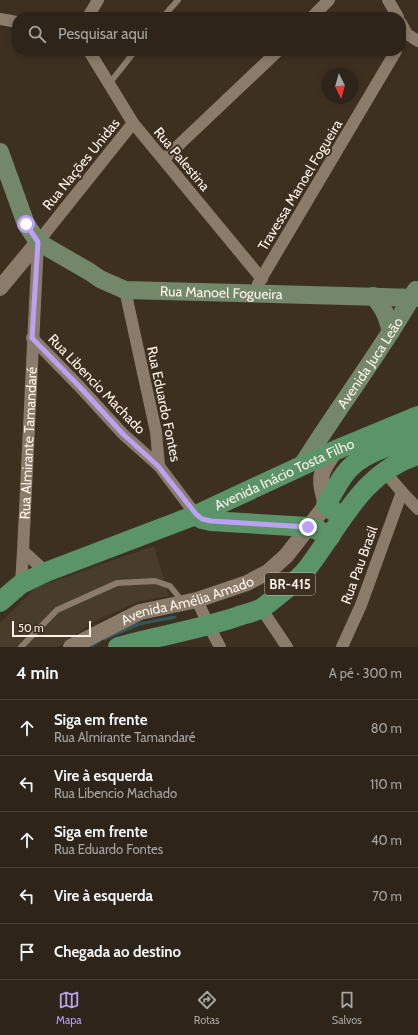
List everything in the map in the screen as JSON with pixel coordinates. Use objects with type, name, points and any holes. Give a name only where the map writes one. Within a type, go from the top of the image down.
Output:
[{"type":"main road","points":[[0,155],[26,224],[38,242]]},
{"type":"main road","name":"Rua Manoel Fogueira","points":[[38,242],[90,272],[100,280],[125,290],[257,286],[373,296],[416,294]]},
{"type":"main road","name":"Avenida Juca Leão","points":[[301,467],[416,294]]},
{"type":"main road","points":[[373,296],[386,314],[391,332]]},
{"type":"main road","name":"Avenida Inácio Tosta Filho","points":[[0,602],[21,584],[46,572],[196,514],[336,450],[418,416]]},
{"type":"main road","points":[[343,515],[336,513],[326,505],[348,470],[359,460],[418,436]]},
{"type":"main road","name":"Avenida Amélia Amado","points":[[118,647],[151,638],[208,626],[261,608],[304,572],[330,537],[343,515],[369,484],[384,471],[418,455]]},
{"type":"main road","points":[[196,514],[202,519],[211,521],[308,527],[318,530],[330,537]]},
{"type":"street","points":[[91,12],[98,0]]},
{"type":"street","points":[[317,12],[329,0]]},
{"type":"street","points":[[388,0],[395,12]]},
{"type":"street","points":[[0,19],[12,21]]},
{"type":"street","points":[[406,35],[418,41]]},
{"type":"street","name":"Rua Palestina","points":[[92,56],[133,124],[164,159],[257,286]]},
{"type":"street","points":[[164,159],[273,56]]},
{"type":"street","name":"Travessa Manoel Fogueira","points":[[257,286],[393,56]]},
{"type":"street","name":"Rua Nações Unidas","points":[[38,242],[133,124]]},
{"type":"street","points":[[0,288],[38,242]]},
{"type":"street","name":"Rua Almirante Tamandaré","points":[[21,584],[32,338],[38,242]]},
{"type":"street","name":"Rua Eduardo Fontes","points":[[125,290],[156,432],[158,466],[196,514]]},
{"type":"street","name":"Rua Libencio Machado","points":[[32,338],[123,434],[158,466]]},
{"type":"street","points":[[319,438],[320,446],[323,450],[336,450]]},
{"type":"street","points":[[326,505],[320,485],[321,475],[336,450]]},
{"type":"street","points":[[384,471],[418,508]]},
{"type":"street","name":"Rua Pau Brasil","points":[[342,647],[361,605],[402,492]]},
{"type":"street","name":"Avenida Amélia Amado","points":[[71,647],[140,612],[190,601],[247,583],[268,572],[286,556],[326,505]]},
{"type":"street","points":[[23,551],[46,572]]},
{"type":"street","points":[[190,601],[208,626],[220,647]]},
{"type":"street","points":[[261,608],[287,647]]},
{"type":"lane","points":[[167,12],[178,0]]},
{"type":"lane","points":[[109,84],[131,56]]},
{"type":"lane","points":[[21,647],[57,610],[118,583],[155,581],[170,586],[190,601]]},
{"type":"shaded area","points":[[154,546],[169,596],[137,602],[95,621],[58,647],[0,647],[0,623],[37,587]]},
{"type":"waterway","points":[[104,639],[139,624],[175,617]]},
{"type":"waterway","points":[[90,647],[99,641]]},
{"type":"route","points":[[26,224],[38,242],[32,338],[123,434],[158,466],[196,514],[202,519],[211,521],[308,527]]}]
